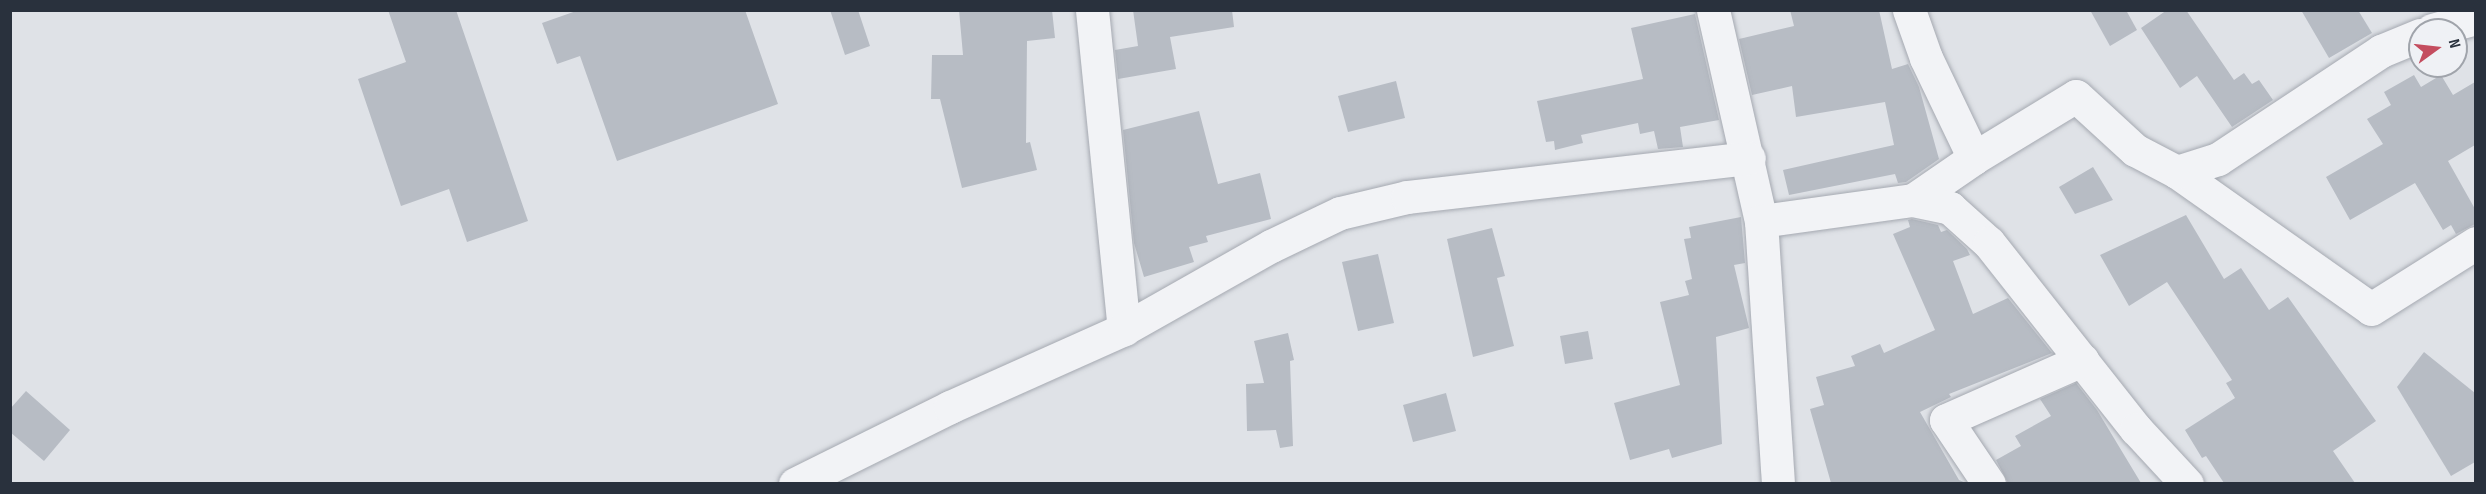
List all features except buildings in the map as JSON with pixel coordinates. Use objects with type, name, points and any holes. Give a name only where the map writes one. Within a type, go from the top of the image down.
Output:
[{"type":"street","points":[[1092,10],[1124,329]]},
{"type":"street","points":[[1713,10],[1749,159],[1761,220],[1778,483]]},
{"type":"street","points":[[1909,10],[1926,58],[1974,158]]},
{"type":"street","points":[[2177,172],[2218,159],[2381,51],[2408,40]]},
{"type":"street","points":[[1912,200],[1974,158],[2076,96],[2135,150],[2177,172],[2371,309],[2475,243]]},
{"type":"street","points":[[795,483],[950,407],[1124,329],[1271,246],[1340,213],[1407,197],[1749,159]]},
{"type":"street","points":[[1761,220],[1912,200],[1950,208],[1989,243],[2136,429],[2187,483]]},
{"type":"street","points":[[1989,483],[1946,420],[2082,360]]}]
